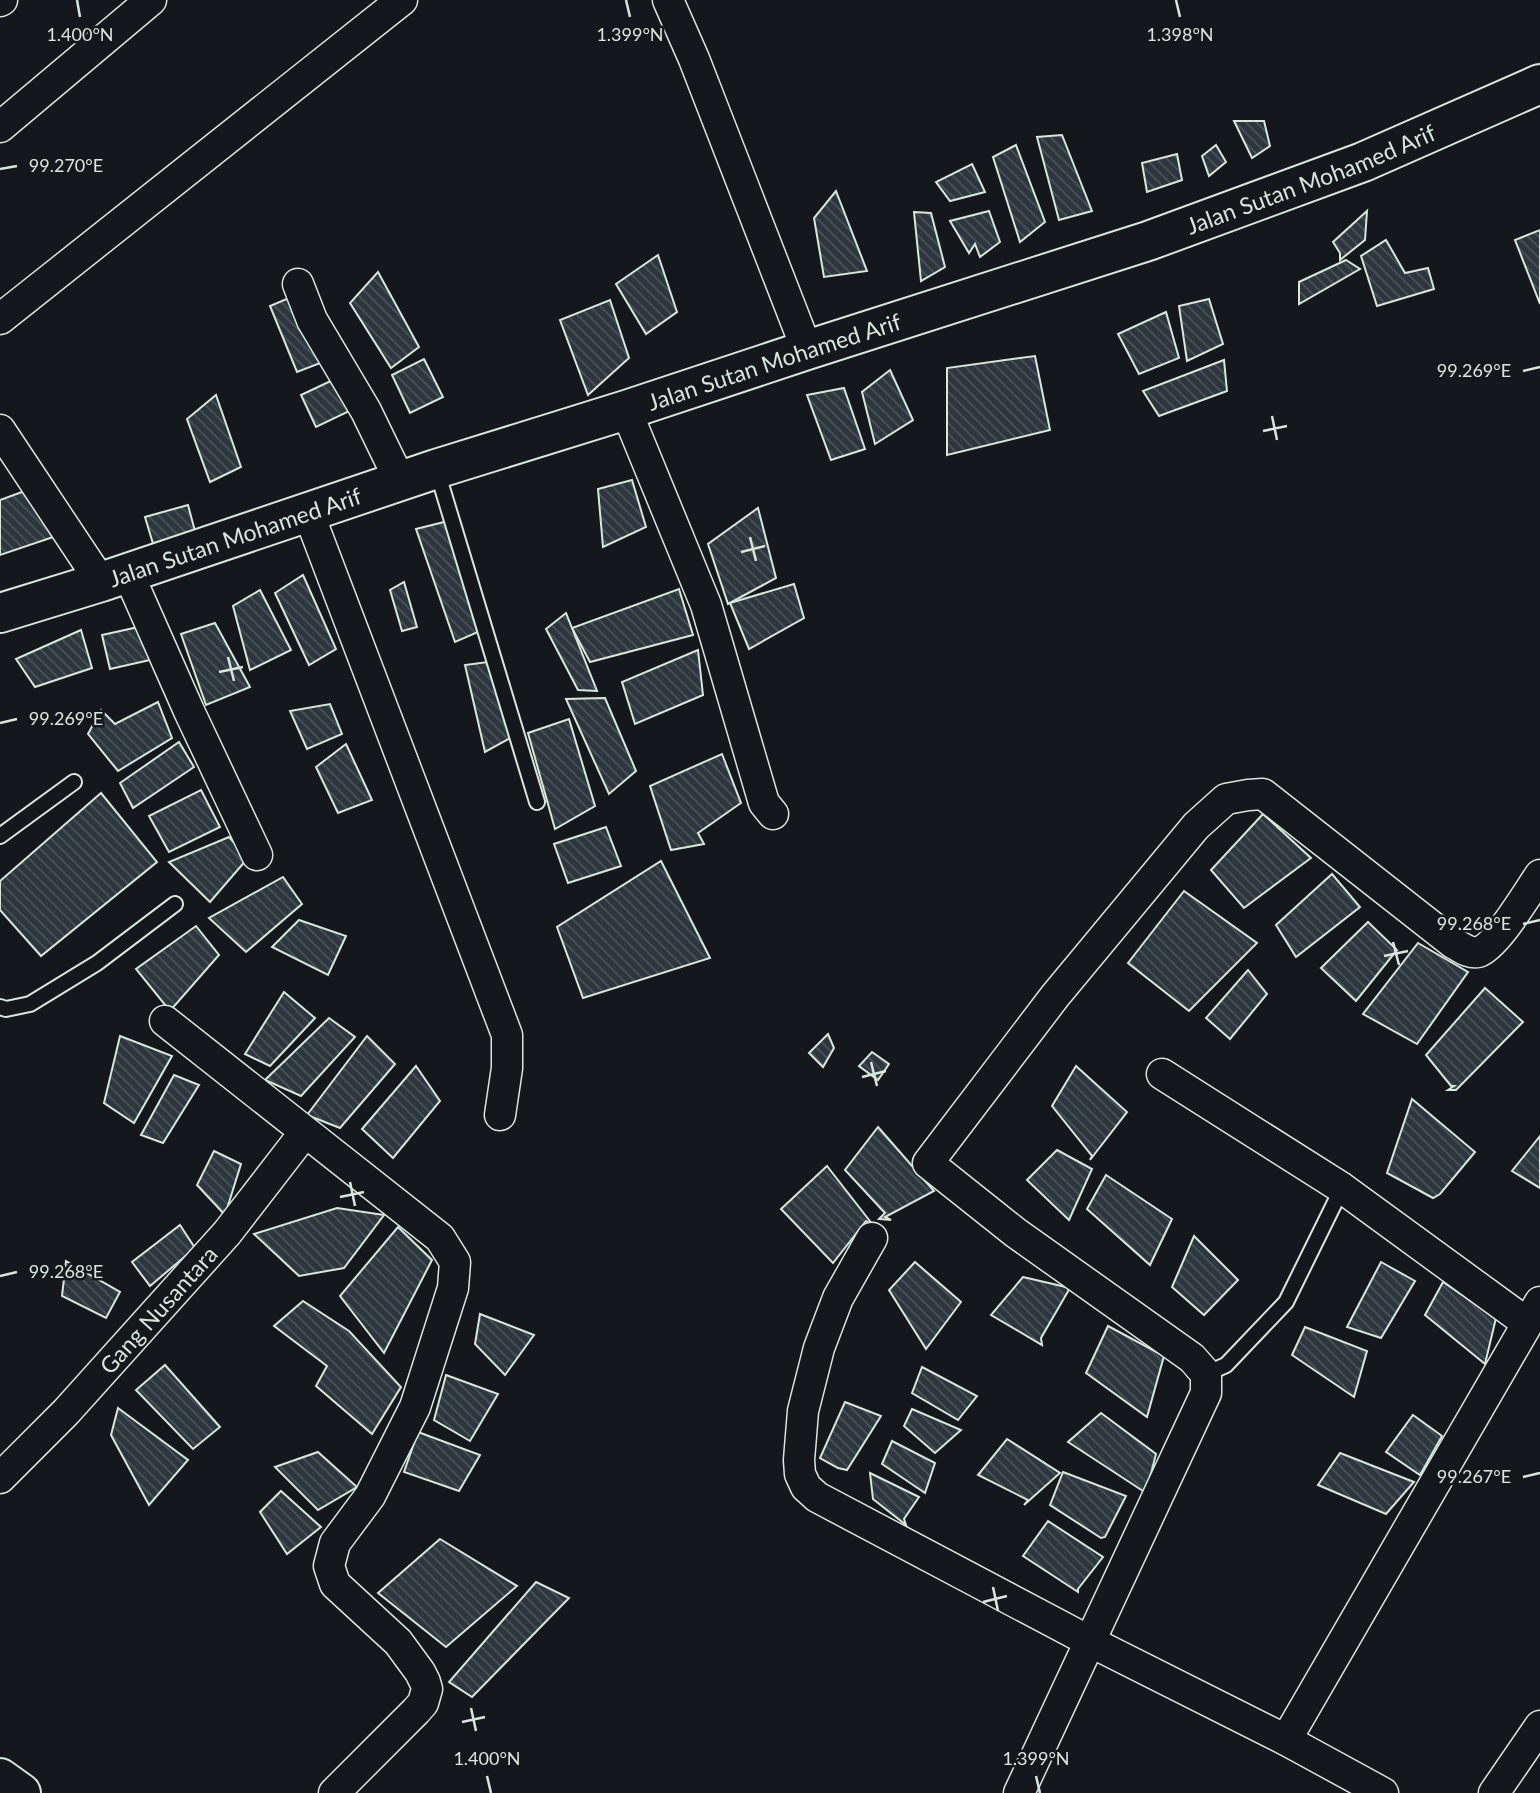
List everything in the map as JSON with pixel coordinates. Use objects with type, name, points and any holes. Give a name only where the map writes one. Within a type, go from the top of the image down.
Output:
[{"type":"street","points":[[0,127],[151,0]]},
{"type":"street","points":[[0,318],[402,0]]},
{"type":"street","points":[[668,0],[694,59],[807,350]]},
{"type":"street","name":"Jalan Sutan Mohamed Arif","points":[[0,613],[114,578],[436,469],[1149,241],[1363,162],[1540,84]]},
{"type":"street","points":[[298,284],[313,320],[366,411],[400,481]]},
{"type":"street","points":[[626,410],[706,605],[764,803],[774,814]]},
{"type":"street","points":[[0,430],[114,578],[189,711],[257,855]]},
{"type":"street","points":[[308,512],[507,1035],[507,1068],[500,1115]]},
{"type":"street","points":[[1019,1793],[1206,1394],[1206,1374],[1192,1358],[1016,1233],[928,1163],[1055,996],[1196,826],[1226,799],[1264,794],[1453,943],[1469,952],[1480,952],[1494,939],[1540,875]]},
{"type":"street","points":[[166,1021],[440,1238],[455,1262],[453,1288],[415,1407],[370,1496],[335,1542],[329,1566],[335,1584],[398,1642],[425,1682],[426,1696],[416,1711],[334,1793]]},
{"type":"street","points":[[1162,1074],[1534,1313],[1286,1741]]},
{"type":"street","name":"Gang Nusantara","points":[[0,1478],[66,1412],[227,1233],[305,1132]]},
{"type":"street","points":[[872,1238],[838,1298],[819,1348],[803,1410],[799,1460],[800,1474],[806,1487],[817,1497],[1382,1793]]},
{"type":"street","points":[[1494,1793],[1540,1727]]},
{"type":"street","points":[[0,1778],[21,1793]]},
{"type":"lane","points":[[436,469],[537,802]]},
{"type":"lane","points":[[0,836],[74,782]]},
{"type":"lane","points":[[0,1007],[6,1009],[30,1004],[97,963],[175,904]]},
{"type":"lane","points":[[1206,1374],[1226,1365],[1286,1302],[1342,1188]]},
{"type":"building","points":[[1234,121],[1264,121],[1270,146],[1252,158]]},
{"type":"building","points":[[1062,135],[1092,211],[1059,220],[1037,137]]},
{"type":"building","points":[[1016,145],[1045,222],[1020,242],[993,157]]},
{"type":"building","points":[[1216,145],[1226,162],[1209,176],[1202,156]]},
{"type":"building","points":[[1177,154],[1182,180],[1147,192],[1142,163]]},
{"type":"building","points":[[972,164],[985,192],[950,201],[936,182]]},
{"type":"building","points":[[836,191],[867,271],[824,277],[814,218]]},
{"type":"building","points":[[989,211],[1000,242],[980,257],[975,244],[969,253],[950,221]]},
{"type":"building","points":[[1367,211],[1365,240],[1340,260],[1340,253],[1333,242]]},
{"type":"building","points":[[914,212],[931,213],[945,267],[921,281]]},
{"type":"building","points":[[1540,230],[1540,304],[1515,240]]},
{"type":"building","points":[[1386,240],[1405,273],[1428,268],[1434,289],[1377,306],[1361,256]]},
{"type":"building","points":[[658,255],[677,312],[646,334],[616,284]]},
{"type":"building","points":[[1346,260],[1360,269],[1299,304],[1299,282]]},
{"type":"building","points":[[378,272],[419,347],[391,368],[350,303]]},
{"type":"building","points":[[296,295],[323,362],[297,372],[270,306]]},
{"type":"building","points":[[1209,299],[1223,344],[1187,361],[1179,306]]},
{"type":"building","points":[[610,300],[629,358],[588,395],[560,320]]},
{"type":"building","points":[[1166,312],[1179,358],[1139,374],[1118,334]]},
{"type":"building","points":[[1035,356],[1050,430],[947,455],[947,368]]},
{"type":"building","points":[[424,359],[443,397],[410,413],[392,375]]},
{"type":"building","points":[[1224,360],[1227,391],[1159,416],[1143,391]]},
{"type":"building","points":[[890,370],[913,420],[875,444],[862,392]]},
{"type":"building","points":[[337,378],[362,405],[316,427],[301,395]]},
{"type":"building","points":[[844,388],[865,449],[831,460],[807,395]]},
{"type":"building","points":[[216,395],[241,467],[210,482],[187,419]]},
{"type":"building","points":[[632,480],[646,527],[603,547],[598,489]]},
{"type":"building","points":[[30,489],[68,532],[0,555],[0,500]]},
{"type":"building","points":[[188,505],[196,535],[154,547],[145,517]]},
{"type":"building","points":[[758,508],[776,578],[728,604],[708,544]]},
{"type":"building","points":[[452,520],[485,629],[455,642],[416,529]]},
{"type":"building","points":[[303,575],[336,649],[309,665],[275,593]]},
{"type":"building","points":[[404,582],[417,627],[402,631],[390,590]]},
{"type":"building","points":[[794,584],[804,618],[749,649],[730,603]]},
{"type":"building","points":[[679,589],[693,635],[590,662],[572,628]]},
{"type":"building","points":[[260,590],[291,650],[250,670],[233,606]]},
{"type":"building","points":[[566,613],[597,691],[578,690],[546,629]]},
{"type":"building","points":[[215,623],[250,687],[206,705],[181,634]]},
{"type":"building","points":[[143,626],[150,660],[110,669],[102,635]]},
{"type":"building","points":[[81,630],[92,668],[35,687],[16,659]]},
{"type":"building","points":[[698,650],[703,695],[635,724],[622,682]]},
{"type":"building","points":[[495,661],[514,736],[485,752],[465,665]]},
{"type":"building","points":[[605,698],[636,771],[609,794],[566,699]]},
{"type":"building","points":[[158,702],[172,738],[118,771],[88,734],[101,710],[115,724]]},
{"type":"building","points":[[330,704],[342,734],[307,749],[290,711]]},
{"type":"building","points":[[569,719],[595,806],[555,829],[528,733]]},
{"type":"building","points":[[179,742],[194,767],[133,808],[120,783]]},
{"type":"building","points":[[346,744],[372,800],[338,813],[316,767]]},
{"type":"building","points":[[722,754],[741,803],[698,833],[704,844],[671,850],[650,786]]},
{"type":"building","points":[[201,790],[220,827],[169,852],[149,816]]},
{"type":"building","points":[[101,793],[157,862],[41,956],[0,910],[0,881]]},
{"type":"building","points":[[1263,814],[1311,858],[1244,908],[1211,870]]},
{"type":"building","points":[[606,827],[621,866],[568,883],[554,844]]},
{"type":"building","points":[[229,837],[248,858],[210,902],[169,862]]},
{"type":"building","points":[[661,861],[710,958],[583,998],[557,927]]},
{"type":"building","points":[[1332,874],[1360,907],[1296,957],[1276,925]]},
{"type":"building","points":[[283,877],[302,904],[246,952],[209,918]]},
{"type":"building","points":[[1184,891],[1257,943],[1189,1011],[1128,963]]},
{"type":"building","points":[[299,920],[346,936],[328,975],[272,947]]},
{"type":"building","points":[[1368,922],[1397,950],[1356,1001],[1321,968]]},
{"type":"building","points":[[196,926],[219,955],[170,1011],[136,969]]},
{"type":"building","points":[[1418,943],[1468,972],[1417,1044],[1363,1014]]},
{"type":"building","points":[[1248,970],[1267,994],[1230,1039],[1206,1018]]},
{"type":"building","points":[[1485,988],[1523,1022],[1456,1090],[1448,1090],[1454,1086],[1451,1086],[1426,1055]]},
{"type":"building","points":[[284,992],[315,1018],[270,1066],[245,1054]]},
{"type":"building","points":[[329,1018],[355,1037],[301,1096],[265,1080]]},
{"type":"building","points":[[828,1034],[834,1048],[823,1067],[809,1053]]},
{"type":"building","points":[[120,1036],[172,1056],[134,1123],[104,1103]]},
{"type":"building","points":[[367,1036],[395,1064],[340,1128],[307,1115]]},
{"type":"building","points":[[872,1052],[889,1064],[878,1080],[859,1066]]},
{"type":"building","points":[[416,1066],[440,1101],[393,1158],[362,1129]]},
{"type":"building","points":[[1076,1066],[1127,1112],[1090,1160],[1092,1156],[1052,1106]]},
{"type":"building","points":[[174,1075],[199,1085],[163,1143],[141,1135]]},
{"type":"building","points":[[1412,1099],[1475,1152],[1440,1194],[1433,1198],[1387,1173]]},
{"type":"building","points":[[878,1127],[934,1191],[885,1217],[891,1220],[879,1219],[885,1213],[845,1170]]},
{"type":"building","points":[[1540,1136],[1540,1188],[1512,1171]]},
{"type":"building","points":[[1057,1150],[1092,1169],[1069,1220],[1027,1180]]},
{"type":"building","points":[[214,1151],[241,1164],[225,1215],[197,1185]]},
{"type":"building","points":[[827,1166],[873,1225],[866,1221],[833,1263],[781,1209]]},
{"type":"building","points":[[1106,1175],[1172,1219],[1150,1265],[1087,1209]]},
{"type":"building","points":[[337,1208],[384,1215],[344,1268],[299,1276],[254,1234]]},
{"type":"building","points":[[180,1225],[195,1248],[150,1286],[132,1262]]},
{"type":"building","points":[[398,1227],[432,1260],[384,1353],[340,1296]]},
{"type":"building","points":[[1194,1236],[1238,1280],[1204,1315],[1172,1287]]},
{"type":"building","points":[[66,1261],[120,1292],[106,1318],[62,1296]]},
{"type":"building","points":[[915,1262],[961,1302],[926,1349],[889,1290]]},
{"type":"building","points":[[1381,1262],[1415,1281],[1381,1338],[1347,1327]]},
{"type":"building","points":[[1023,1277],[1070,1288],[1041,1338],[1042,1345],[991,1315]]},
{"type":"building","points":[[1443,1282],[1496,1318],[1485,1364],[1425,1315]]},
{"type":"building","points":[[303,1301],[349,1331],[401,1387],[372,1434],[316,1386],[327,1366],[274,1326]]},
{"type":"building","points":[[480,1314],[534,1335],[505,1375],[475,1344]]},
{"type":"building","points":[[1108,1326],[1164,1356],[1147,1417],[1086,1373]]},
{"type":"building","points":[[1305,1327],[1367,1351],[1354,1397],[1292,1355]]},
{"type":"building","points":[[165,1365],[220,1427],[193,1449],[136,1390]]},
{"type":"building","points":[[922,1367],[977,1396],[958,1420],[912,1393]]},
{"type":"building","points":[[446,1375],[498,1394],[470,1441],[434,1420]]},
{"type":"building","points":[[845,1402],[881,1416],[847,1470],[820,1458]]},
{"type":"building","points":[[118,1408],[188,1460],[149,1505],[111,1435]]},
{"type":"building","points":[[912,1409],[961,1430],[935,1453],[904,1426]]},
{"type":"building","points":[[1101,1413],[1156,1454],[1146,1493],[1068,1442]]},
{"type":"building","points":[[1413,1415],[1442,1436],[1420,1475],[1386,1452]]},
{"type":"building","points":[[418,1432],[480,1455],[459,1491],[404,1472]]},
{"type":"building","points":[[1007,1439],[1060,1473],[1024,1505],[1028,1500],[978,1475]]},
{"type":"building","points":[[892,1441],[935,1463],[925,1493],[882,1464]]},
{"type":"building","points":[[318,1452],[357,1487],[318,1510],[275,1467]]},
{"type":"building","points":[[1340,1453],[1414,1482],[1386,1514],[1318,1485]]},
{"type":"building","points":[[1063,1472],[1126,1496],[1105,1537],[1101,1538],[1050,1505]]},
{"type":"building","points":[[870,1473],[919,1497],[904,1519],[906,1525],[873,1499]]},
{"type":"building","points":[[281,1491],[321,1527],[287,1554],[260,1512]]},
{"type":"building","points":[[1048,1521],[1103,1557],[1078,1592],[1023,1556]]},
{"type":"building","points":[[440,1539],[517,1586],[446,1647],[378,1593]]},
{"type":"building","points":[[536,1582],[569,1598],[472,1697],[449,1682]]}]
